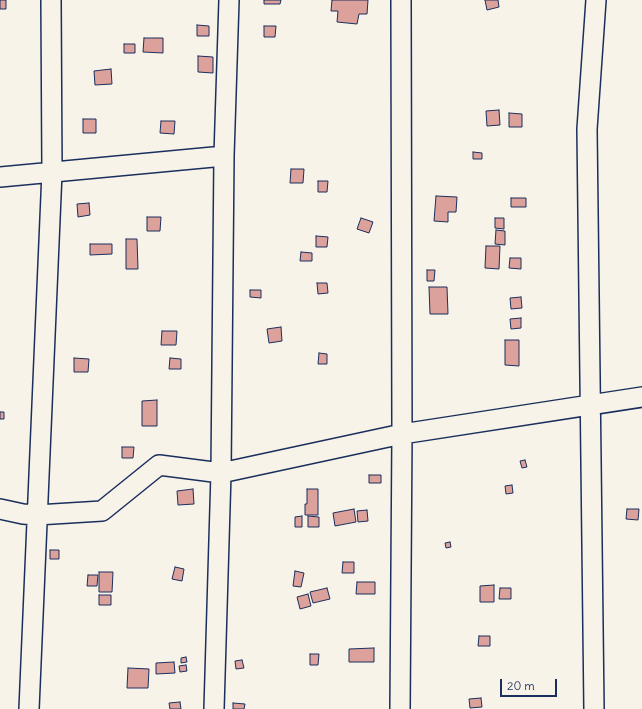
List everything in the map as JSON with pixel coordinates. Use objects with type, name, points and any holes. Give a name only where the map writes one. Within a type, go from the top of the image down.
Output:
[{"type":"street","points":[[29,709],[52,172],[52,0]]},
{"type":"street","points":[[214,709],[221,473],[224,156],[229,0]]},
{"type":"street","points":[[400,709],[402,434],[401,0]]},
{"type":"street","points":[[594,709],[586,129],[596,0]]},
{"type":"street","points":[[0,177],[224,156]]},
{"type":"street","points":[[0,509],[23,514],[102,511],[159,465],[221,473],[402,434],[642,397]]},
{"type":"building","points":[[0,0],[6,0],[6,9],[0,9]]},
{"type":"building","points":[[264,0],[281,0],[280,4],[264,4]]},
{"type":"building","points":[[332,0],[368,0],[367,14],[359,14],[357,24],[337,22],[338,11],[331,11]]},
{"type":"building","points":[[485,0],[498,0],[499,7],[487,10]]},
{"type":"building","points":[[197,25],[209,26],[209,36],[197,36]]},
{"type":"building","points":[[264,26],[276,26],[275,37],[264,37]]},
{"type":"building","points":[[144,38],[163,38],[163,53],[143,52]]},
{"type":"building","points":[[124,44],[135,44],[135,53],[124,53]]},
{"type":"building","points":[[198,56],[213,57],[213,73],[198,72]]},
{"type":"building","points":[[111,69],[112,84],[95,85],[94,71]]},
{"type":"building","points":[[499,110],[500,125],[487,126],[486,111]]},
{"type":"building","points":[[509,113],[522,114],[522,127],[509,127]]},
{"type":"building","points":[[83,119],[96,119],[96,133],[83,133]]},
{"type":"building","points":[[161,121],[175,121],[174,134],[160,133]]},
{"type":"building","points":[[473,152],[482,153],[482,159],[473,159]]},
{"type":"building","points":[[291,169],[304,169],[303,183],[290,183]]},
{"type":"building","points":[[318,181],[328,181],[327,192],[318,192]]},
{"type":"building","points":[[436,196],[457,197],[456,212],[448,212],[448,222],[434,221]]},
{"type":"building","points":[[511,198],[526,198],[526,207],[511,207]]},
{"type":"building","points":[[89,203],[90,215],[78,217],[77,204]]},
{"type":"building","points":[[147,217],[161,217],[160,231],[147,231]]},
{"type":"building","points":[[361,218],[373,222],[369,233],[357,229]]},
{"type":"building","points":[[495,218],[504,218],[504,229],[495,228]]},
{"type":"building","points":[[496,230],[505,231],[505,245],[495,244]]},
{"type":"building","points":[[316,236],[328,237],[327,247],[316,247]]},
{"type":"building","points":[[126,239],[137,239],[138,269],[126,269]]},
{"type":"building","points":[[90,244],[112,244],[112,254],[90,255]]},
{"type":"building","points":[[486,246],[500,246],[499,269],[485,268]]},
{"type":"building","points":[[301,252],[312,253],[312,261],[300,261]]},
{"type":"building","points":[[510,258],[521,258],[521,269],[509,268]]},
{"type":"building","points":[[427,270],[435,270],[434,281],[427,281]]},
{"type":"building","points":[[317,283],[327,283],[328,293],[318,294]]},
{"type":"building","points":[[429,287],[447,287],[448,314],[430,314]]},
{"type":"building","points":[[250,290],[261,290],[261,298],[250,297]]},
{"type":"building","points":[[521,297],[522,308],[511,309],[510,298]]},
{"type":"building","points":[[521,318],[521,328],[511,329],[510,319]]},
{"type":"building","points":[[281,327],[282,341],[269,343],[267,329]]},
{"type":"building","points":[[162,331],[177,331],[176,345],[161,345]]},
{"type":"building","points":[[505,340],[519,340],[519,366],[505,365]]},
{"type":"building","points":[[319,353],[327,354],[327,364],[318,364]]},
{"type":"building","points":[[74,358],[89,359],[88,372],[74,372]]},
{"type":"building","points":[[170,358],[181,359],[181,369],[169,369]]},
{"type":"building","points":[[157,400],[157,426],[142,426],[142,401]]},
{"type":"building","points":[[0,412],[4,412],[4,419],[0,419]]},
{"type":"building","points":[[122,447],[134,447],[133,458],[122,458]]},
{"type":"building","points":[[525,460],[527,467],[522,468],[520,461]]},
{"type":"building","points":[[369,475],[381,475],[381,483],[369,483]]},
{"type":"building","points":[[512,485],[513,493],[506,494],[505,486]]},
{"type":"building","points":[[193,489],[194,504],[178,505],[177,491]]},
{"type":"building","points":[[307,489],[318,489],[318,515],[305,515]]},
{"type":"building","points":[[354,509],[356,522],[335,526],[333,513]]},
{"type":"building","points":[[627,509],[639,509],[638,520],[626,519]]},
{"type":"building","points":[[367,510],[368,521],[358,522],[357,511]]},
{"type":"building","points":[[302,516],[302,527],[295,527],[295,517]]},
{"type":"building","points":[[308,516],[319,517],[319,527],[308,527]]},
{"type":"building","points":[[450,542],[451,547],[446,548],[445,543]]},
{"type":"building","points":[[50,550],[59,550],[59,559],[50,559]]},
{"type":"building","points":[[343,562],[354,562],[354,573],[342,573]]},
{"type":"building","points":[[175,567],[184,569],[182,581],[172,579]]},
{"type":"building","points":[[295,571],[304,573],[301,587],[293,586]]},
{"type":"building","points":[[99,572],[113,572],[112,592],[99,592]]},
{"type":"building","points":[[88,575],[98,575],[97,586],[87,586]]},
{"type":"building","points":[[357,582],[375,582],[375,594],[356,594]]},
{"type":"building","points":[[494,585],[494,602],[480,602],[480,586]]},
{"type":"building","points":[[327,588],[330,599],[313,603],[310,592]]},
{"type":"building","points":[[500,588],[511,588],[511,599],[499,599]]},
{"type":"building","points":[[308,594],[311,606],[300,609],[297,597]]},
{"type":"building","points":[[99,595],[111,595],[111,605],[99,605]]},
{"type":"building","points":[[479,636],[490,636],[490,646],[478,646]]},
{"type":"building","points":[[374,648],[374,662],[349,662],[349,649]]},
{"type":"building","points":[[310,654],[319,654],[318,665],[310,665]]},
{"type":"building","points":[[186,657],[187,662],[181,663],[181,658]]},
{"type":"building","points":[[242,660],[244,668],[236,669],[235,661]]},
{"type":"building","points":[[174,662],[175,673],[156,674],[156,663]]},
{"type":"building","points":[[186,665],[187,671],[180,672],[179,666]]},
{"type":"building","points":[[128,668],[149,669],[148,688],[127,688]]},
{"type":"building","points":[[481,698],[482,707],[470,708],[469,699]]},
{"type":"building","points":[[180,702],[181,709],[170,709],[169,703]]},
{"type":"building","points":[[233,703],[245,704],[244,709],[233,709]]}]
